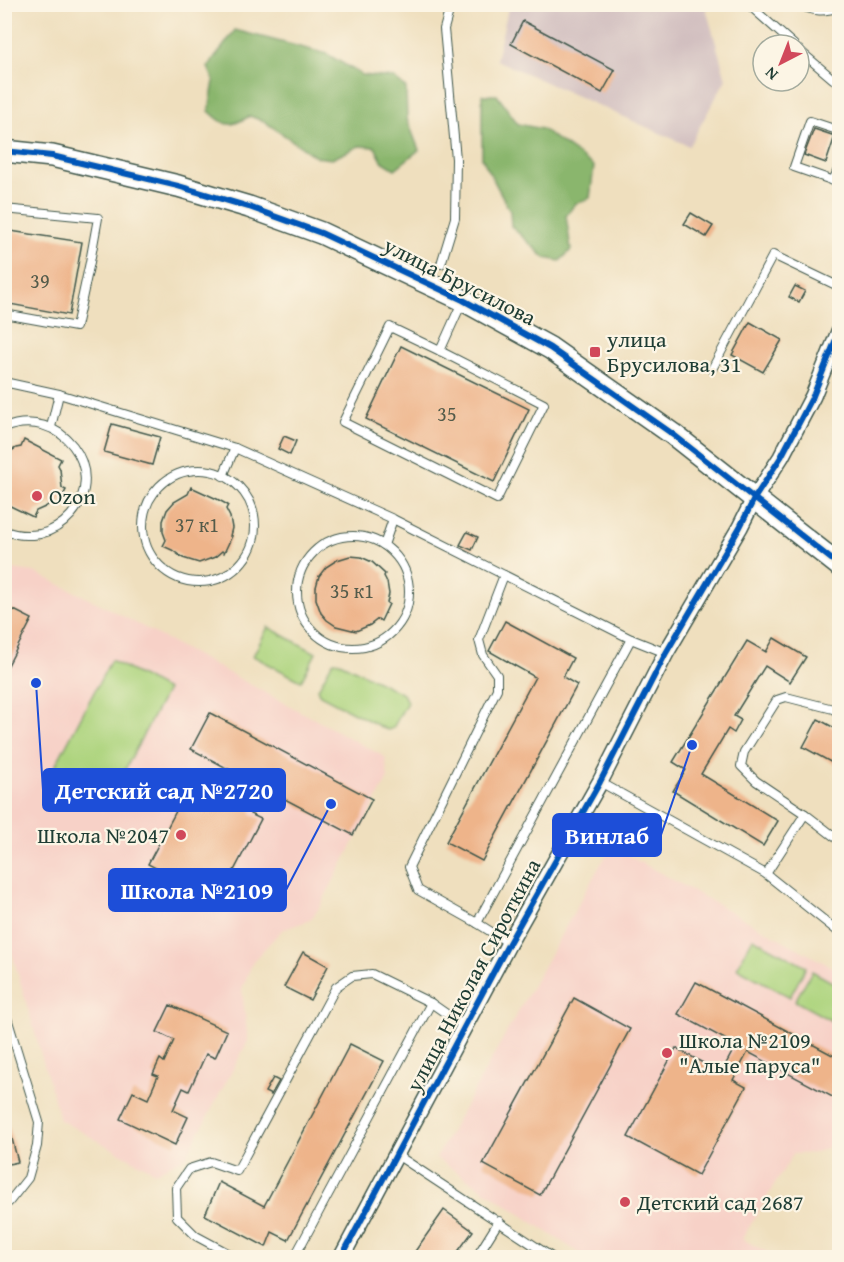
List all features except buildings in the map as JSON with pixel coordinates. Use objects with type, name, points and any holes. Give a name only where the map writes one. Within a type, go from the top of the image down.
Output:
[{"type":"street","name":"улица Брусилова","points":[[4,150],[52,156],[178,186],[249,207],[321,233],[463,300],[550,348],[674,435],[840,566]]},
{"type":"street","name":"улица Николая Сироткина","points":[[341,1257],[509,943],[600,782],[666,653],[754,499],[781,457],[813,396],[840,329]]},
{"type":"lane","points":[[441,264],[455,218],[456,159],[444,29],[451,4]]},
{"type":"lane","points":[[796,4],[810,10],[829,10],[840,7]]},
{"type":"lane","points":[[751,5],[781,33]]},
{"type":"lane","points":[[811,60],[833,79],[840,82]]},
{"type":"lane","points":[[840,131],[810,121],[794,167],[837,182],[840,165]]},
{"type":"lane","points":[[4,209],[98,218],[76,327],[4,314]]},
{"type":"lane","points":[[712,369],[772,255],[840,287]]},
{"type":"lane","points":[[440,351],[463,300]]},
{"type":"lane","points":[[390,327],[440,351],[544,404],[497,499],[343,422],[390,327]]},
{"type":"lane","points":[[4,382],[59,394],[235,448],[393,519],[631,639],[666,653]]},
{"type":"lane","points":[[51,427],[59,394]]},
{"type":"lane","points":[[4,428],[15,424],[33,423],[51,427],[66,438],[78,453],[84,471],[83,490],[76,508],[64,523],[48,532],[29,536],[4,530]]},
{"type":"lane","points":[[223,476],[235,448]]},
{"type":"lane","points":[[193,469],[213,471],[223,476],[243,491],[252,507],[255,525],[253,543],[245,559],[232,572],[216,580],[198,583],[181,580],[165,571],[152,557],[144,539],[142,520],[148,501],[159,486],[175,475],[193,469]]},
{"type":"lane","points":[[384,545],[393,519]]},
{"type":"lane","points":[[347,536],[367,537],[384,545],[397,558],[406,574],[409,591],[407,609],[399,625],[386,638],[370,646],[352,649],[335,646],[319,638],[305,624],[298,606],[296,587],[302,568],[313,552],[328,541],[347,536]]},
{"type":"lane","points":[[504,575],[479,640],[483,655],[497,675],[497,689],[409,867],[418,890],[509,943]]},
{"type":"lane","points":[[477,923],[631,639]]},
{"type":"lane","points":[[840,714],[832,709],[786,697],[777,700],[744,752],[741,766],[756,781],[840,841]]},
{"type":"lane","points":[[600,782],[766,874],[840,933]]},
{"type":"lane","points":[[766,874],[805,814]]},
{"type":"lane","points":[[237,1257],[196,1236],[177,1217],[176,1188],[189,1169],[211,1162],[237,1171],[336,987],[352,976],[372,974],[431,1003],[464,1026]]},
{"type":"lane","points":[[294,1257],[431,1003]]},
{"type":"lane","points":[[4,1008],[39,1122],[37,1146],[28,1178],[9,1202],[4,1204]]},
{"type":"lane","points":[[397,1155],[553,1257]]},
{"type":"lane","points":[[476,1257],[499,1221]]},
{"type":"shaded area","points":[[509,5],[705,5],[726,79],[689,146],[496,60]]},
{"type":"shaded area","points":[[5,568],[34,572],[104,606],[385,757],[388,778],[319,908],[310,920],[282,930],[253,961],[242,989],[248,1041],[186,1157],[155,1172],[60,1120],[5,929]]},
{"type":"shaded area","name":"Школа №2109 \"Алые паруса\"","points":[[611,846],[839,971],[839,1135],[828,1147],[815,1153],[793,1154],[742,1239],[776,1257],[585,1257],[436,1158]]},
{"type":"green space","points":[[235,30],[327,54],[362,75],[394,78],[406,88],[407,119],[419,150],[395,169],[382,161],[375,147],[359,146],[332,159],[316,157],[265,122],[250,116],[233,124],[220,121],[209,111],[214,81],[208,67]]},
{"type":"green space","points":[[482,95],[497,95],[518,124],[542,129],[594,166],[590,198],[575,204],[566,216],[571,250],[560,261],[545,258],[511,226],[510,211],[482,158]]},
{"type":"green space","points":[[268,627],[316,653],[301,681],[253,656]]},
{"type":"green space","points":[[111,660],[167,690],[109,800],[53,770]]},
{"type":"green space","points":[[334,661],[403,694],[407,702],[393,728],[385,729],[320,695],[318,689]]},
{"type":"green space","points":[[753,938],[806,967],[790,997],[737,968]]},
{"type":"green space","points":[[812,971],[839,986],[839,1025],[795,1001]]},
{"type":"cycle path","points":[[4,151],[52,156],[178,186],[249,207],[321,233],[463,300],[550,348],[674,435],[840,566]]},
{"type":"cycle path","points":[[341,1258],[509,943],[600,782],[666,653],[754,499],[781,457],[813,396],[840,329]]},
{"type":"place","name":"улица Брусилова, 31","points":[[595,352]]},
{"type":"place","name":"Ozon","points":[[37,496]]},
{"type":"place","name":"Детский сад №2720","points":[[36,683]]},
{"type":"place","name":"Винлаб","points":[[692,745]]},
{"type":"place","name":"Школа №2109","points":[[331,804]]},
{"type":"place","name":"Школа №2047","points":[[181,835]]},
{"type":"place","name":"Школа №2109 \"Алые паруса\"","points":[[667,1053]]},
{"type":"place","name":"Детский сад 2687","points":[[625,1202]]}]
